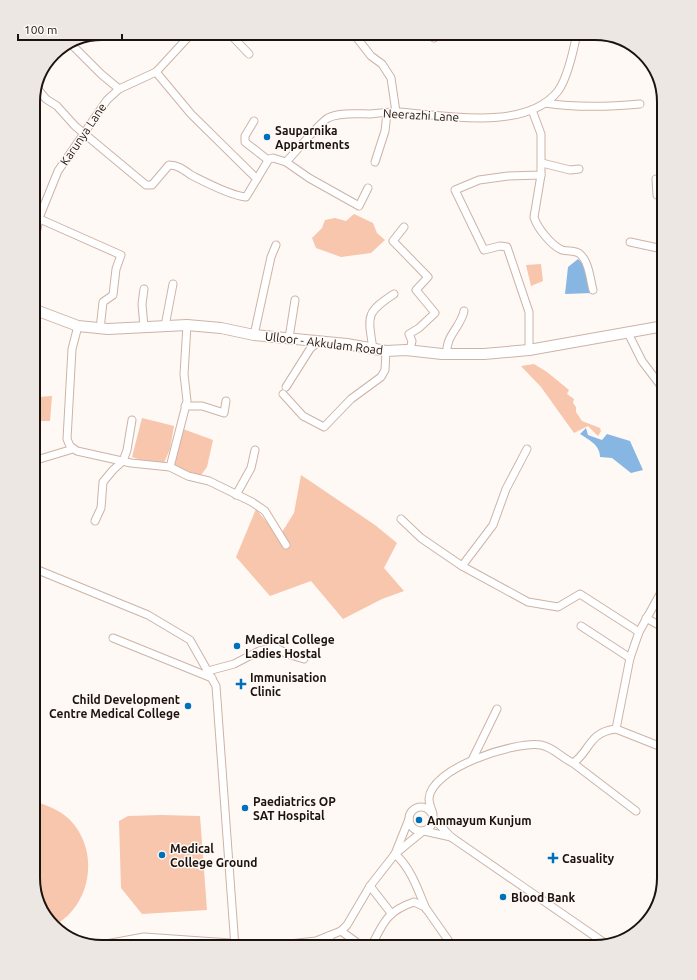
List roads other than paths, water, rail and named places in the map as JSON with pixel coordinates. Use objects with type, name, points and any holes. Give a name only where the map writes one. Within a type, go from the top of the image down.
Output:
[{"type":"main road","name":"Ulloor - Akkulam Road","points":[[40,312],[78,326],[100,329],[187,325],[222,328],[254,334],[319,341],[386,351],[410,350],[447,354],[484,354],[529,350],[611,334],[628,333],[657,327]]},
{"type":"street","name":"Karunya Lane","points":[[40,209],[58,172],[107,100],[119,89],[156,72],[186,40]]},
{"type":"street","points":[[236,40],[249,54]]},
{"type":"street","points":[[359,40],[371,56],[382,64],[391,78],[396,112]]},
{"type":"street","name":"Neerazhi Lane","points":[[286,162],[328,118],[340,115],[396,112],[462,118],[493,117],[532,110],[545,103],[559,90],[572,55],[575,40]]},
{"type":"street","points":[[74,47],[101,74],[119,89]]},
{"type":"street","points":[[156,72],[191,114],[257,179]]},
{"type":"street","points":[[41,93],[46,99],[57,106],[75,126],[146,185],[152,185],[158,180],[169,165],[175,165],[196,177],[242,197],[246,197],[268,160],[273,158],[286,162],[309,178],[359,206],[368,188]]},
{"type":"street","points":[[545,103],[567,106],[608,107],[640,104]]},
{"type":"street","points":[[532,110],[541,134],[542,163],[534,217],[536,223],[543,233],[562,250],[574,251],[580,254],[585,260],[593,290]]},
{"type":"street","points":[[376,162],[385,131],[387,113]]},
{"type":"street","points":[[254,121],[245,136],[245,142],[268,160]]},
{"type":"street","points":[[542,163],[570,170],[580,169]]},
{"type":"street","points":[[529,350],[529,312],[507,246],[484,250],[455,190],[479,180],[508,176],[541,175]]},
{"type":"street","points":[[656,179],[657,195]]},
{"type":"street","points":[[40,219],[121,256],[116,269],[113,295],[103,302],[100,329]]},
{"type":"street","points":[[404,226],[393,241],[428,276],[416,290],[434,313],[419,328],[409,334],[412,341],[410,350]]},
{"type":"street","points":[[630,242],[657,248]]},
{"type":"street","points":[[254,334],[271,257],[276,245]]},
{"type":"street","points":[[165,326],[173,284]]},
{"type":"street","points":[[144,289],[142,304],[144,327]]},
{"type":"street","points":[[373,349],[370,330],[371,313],[377,305],[394,294]]},
{"type":"street","points":[[289,338],[295,300]]},
{"type":"street","points":[[447,354],[446,345],[463,317],[464,311]]},
{"type":"street","points":[[170,467],[187,401],[184,374],[187,325]]},
{"type":"street","points":[[73,449],[68,443],[67,439],[72,349],[78,326]]},
{"type":"street","points":[[628,333],[642,361],[657,381]]},
{"type":"street","points":[[319,341],[310,349],[307,356],[284,390],[303,416],[324,427],[351,399],[381,377],[385,370],[386,351]]},
{"type":"street","points":[[185,406],[202,406],[224,413],[226,401]]},
{"type":"street","points":[[95,521],[101,508],[104,482],[113,470],[123,461],[127,450],[132,420]]},
{"type":"street","points":[[462,566],[493,526],[506,488],[527,448]]},
{"type":"street","points":[[40,458],[73,449],[123,461],[170,467],[188,476],[209,481],[265,510],[286,545]]},
{"type":"street","points":[[236,496],[251,468],[255,450]]},
{"type":"street","points":[[401,519],[421,538],[462,566],[528,602],[558,607],[580,594],[639,632]]},
{"type":"street","points":[[40,571],[148,615],[184,636],[190,640],[212,678],[216,686],[235,940]]},
{"type":"street","points":[[616,729],[630,658],[639,632],[657,599]]},
{"type":"street","points":[[646,618],[657,624]]},
{"type":"street","points":[[581,626],[630,658]]},
{"type":"street","points":[[113,638],[212,678]]},
{"type":"street","points":[[208,671],[234,664],[259,651],[275,647],[287,654],[304,659]]},
{"type":"street","points":[[472,760],[498,709]]},
{"type":"street","points":[[573,762],[595,738],[607,730],[616,729],[657,745]]},
{"type":"street","points":[[319,940],[341,931],[347,925],[370,886],[395,854],[424,831],[429,829],[434,817],[429,799],[433,788],[445,775],[472,760],[507,748],[524,745],[548,748],[573,762],[636,811]]},
{"type":"street","points":[[395,854],[410,814],[414,808],[421,806],[428,808],[451,837],[599,939]]},
{"type":"street","points":[[409,819],[414,829],[451,837]]},
{"type":"street","points":[[395,854],[407,868],[426,909],[448,940]]},
{"type":"street","points":[[370,886],[392,913]]},
{"type":"street","points":[[375,940],[384,921],[401,906],[414,902],[426,909]]},
{"type":"street","points":[[341,931],[354,940]]},
{"type":"street","points":[[329,936],[330,940]]},
{"type":"street","points":[[128,940],[144,937],[166,940]]},
{"type":"water","points":[[578,259],[588,269],[593,293],[565,294],[568,267]]},
{"type":"water","points":[[586,428],[588,435],[602,440],[607,434],[630,441],[643,470],[631,473],[612,458],[600,457],[600,453],[596,446],[580,434]]},
{"type":"place","name":"Sauparnika Appartments","points":[[267,137]]},
{"type":"place","name":"Medical College Ladies Hostal","points":[[237,646]]},
{"type":"place","name":"Immunisation Clinic","points":[[241,684]]},
{"type":"place","name":"Child Development Centre Medical College","points":[[188,706]]},
{"type":"place","name":"Paediatrics OP SAT Hospital","points":[[245,808]]},
{"type":"place","name":"Ammayum Kunjum","points":[[419,820]]},
{"type":"place","name":"Medical College Ground","points":[[162,855]]},
{"type":"place","name":"Casuality","points":[[553,858]]},
{"type":"place","name":"Blood Bank","points":[[503,897]]}]
